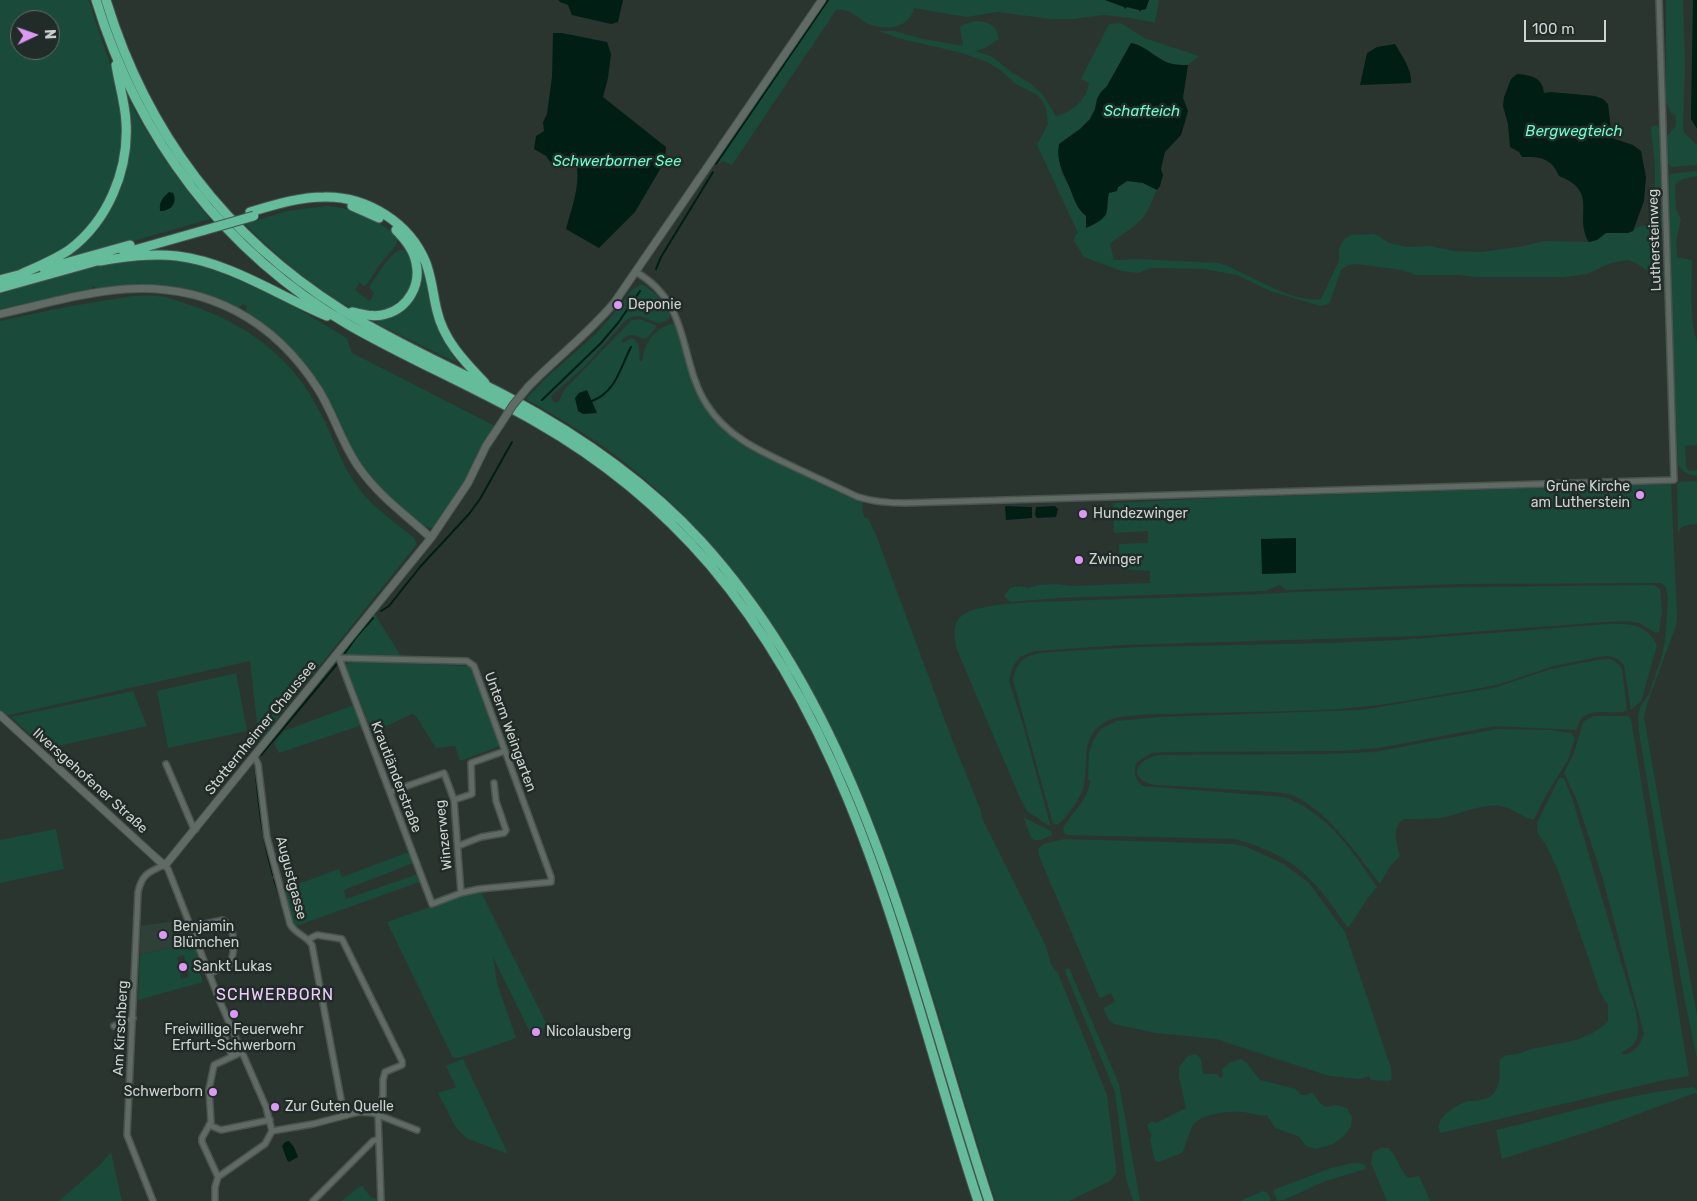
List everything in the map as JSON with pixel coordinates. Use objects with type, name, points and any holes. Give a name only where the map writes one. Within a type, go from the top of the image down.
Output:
[{"type":"highway","points":[[96,0],[112,48],[132,93],[163,149],[210,210],[242,245],[276,275],[348,324],[388,347],[535,421],[598,463],[644,499],[680,533],[709,565],[761,632],[784,668],[812,720],[859,826],[900,947],[978,1201]]},
{"type":"highway","points":[[106,0],[125,54],[147,102],[172,144],[195,178],[213,200],[249,238],[284,269],[343,310],[574,434],[606,457],[662,503],[698,538],[745,594],[769,627],[792,664],[824,723],[871,829],[910,943],[989,1201]]},
{"type":"highway","points":[[21,274],[50,261],[75,245],[96,223],[113,195],[122,168],[126,132],[124,107],[112,48]]},
{"type":"highway","points":[[0,280],[203,228],[289,201],[307,198],[338,197],[368,205],[393,220],[412,239],[426,263],[437,313],[449,340],[464,361],[491,388]]},
{"type":"highway","points":[[252,214],[308,204],[337,203],[352,206],[371,214],[389,224],[398,233],[412,252],[416,262],[415,287],[409,298],[402,306],[384,315],[367,316],[343,310]]},
{"type":"highway","points":[[0,288],[100,261],[203,228]]},
{"type":"highway","points":[[100,261],[141,256],[176,256],[211,264],[238,274],[304,306],[348,324]]},
{"type":"street","name":"Stotternheimer Chaussee","points":[[164,865],[171,860],[254,756],[338,656],[346,642],[431,538],[468,483],[486,446],[513,405],[542,373],[601,318],[636,272],[822,0]]},
{"type":"street","name":"Luthersteinweg","points":[[636,272],[652,283],[672,306],[682,332],[698,388],[707,405],[736,437],[754,449],[858,497],[886,503],[1674,480],[1658,0]]},
{"type":"street","points":[[0,314],[103,292],[143,288],[163,289],[187,294],[232,308],[256,322],[280,342],[318,389],[345,446],[360,469],[380,494],[431,538]]},
{"type":"street","name":"Unterm Weingarten","points":[[338,656],[467,661],[474,666],[551,877],[551,882],[479,889],[460,893]]},
{"type":"street","name":"Krautländerstraße","points":[[338,656],[432,904],[460,893]]},
{"type":"street","name":"Ilversgehofener Straße","points":[[0,715],[164,865]]},
{"type":"street","points":[[454,800],[472,794],[472,763],[505,750]]},
{"type":"street","name":"Augustgasse","points":[[254,756],[258,764],[267,837],[289,921],[294,931],[309,939]]},
{"type":"street","points":[[166,764],[193,827],[196,829]]},
{"type":"street","name":"Winzerweg","points":[[390,792],[444,773],[454,800],[460,893]]},
{"type":"street","points":[[458,846],[481,837],[504,833],[506,830],[496,801],[494,783]]},
{"type":"street","points":[[164,865],[168,869],[231,1028],[266,1107],[272,1131],[265,1144],[218,1177],[215,1187],[215,1201]]},
{"type":"street","name":"Am Kirschberg","points":[[153,1201],[127,1135],[138,892],[140,880],[146,874],[164,865]]},
{"type":"street","points":[[191,927],[223,920],[231,927],[233,942],[230,964],[209,974]]},
{"type":"street","points":[[344,1115],[312,945],[309,939],[317,935],[342,939],[402,1061],[402,1065],[385,1072],[383,1080],[383,1095],[378,1114],[381,1201]]},
{"type":"street","points":[[114,1026],[132,1018]]},
{"type":"street","points":[[231,1028],[222,1032],[232,1056]]},
{"type":"street","points":[[218,1177],[202,1142],[211,1118],[209,1089],[212,1069],[217,1062],[242,1052]]},
{"type":"street","points":[[272,1131],[313,1124],[359,1112],[373,1112],[417,1130]]},
{"type":"street","points":[[209,1125],[221,1130],[270,1120]]},
{"type":"street","points":[[313,1201],[374,1141],[379,1139]]},
{"type":"shaded area","points":[[0,0],[89,0],[114,76],[120,102],[122,145],[118,166],[104,204],[92,222],[59,251],[23,269],[0,276]]},
{"type":"shaded area","points":[[827,0],[1105,0],[1124,7],[1144,10],[1149,0],[1159,0],[1155,23],[1104,15],[1073,19],[1050,19],[998,12],[966,17],[914,8],[908,20],[897,26],[884,28],[866,23],[847,11],[836,10],[732,165],[723,161],[717,165],[714,164]]},
{"type":"shaded area","points":[[1666,0],[1683,0],[1685,64],[1683,128],[1684,133],[1697,145],[1697,165],[1672,167],[1667,163],[1667,136],[1676,126],[1676,116],[1671,113],[1666,102]]},
{"type":"shaded area","points":[[976,21],[992,25],[999,39],[985,48],[976,51],[993,57],[1011,72],[1030,83],[1043,95],[1056,116],[1073,109],[1085,95],[1089,83],[1081,79],[1109,24],[1121,23],[1144,38],[1199,56],[1188,65],[1173,64],[1131,43],[1107,86],[1097,99],[1090,119],[1080,129],[1059,144],[1061,172],[1086,216],[1086,228],[1106,214],[1109,193],[1117,191],[1118,187],[1128,181],[1143,183],[1157,190],[1142,219],[1110,244],[1114,260],[1138,259],[1219,263],[1297,297],[1321,299],[1339,261],[1339,249],[1344,239],[1351,235],[1373,234],[1389,243],[1407,247],[1431,246],[1453,251],[1481,252],[1545,241],[1589,242],[1606,233],[1633,231],[1635,228],[1651,224],[1655,166],[1651,127],[1656,125],[1659,127],[1661,190],[1655,202],[1658,208],[1663,210],[1662,261],[1659,268],[1663,272],[1663,282],[1661,276],[1657,273],[1649,272],[1628,260],[1611,263],[1587,274],[1564,277],[1416,275],[1402,270],[1357,264],[1348,265],[1341,270],[1330,302],[1320,306],[1270,291],[1237,275],[1204,269],[1152,268],[1138,273],[1121,271],[1084,257],[1074,241],[1078,233],[1037,145],[1048,124],[1046,108],[1042,100],[1037,95],[1016,84],[999,69],[987,62],[962,53],[901,39],[879,31],[895,31],[919,38],[963,46],[960,27]]},
{"type":"shaded area","points":[[125,93],[164,158],[210,219],[54,262],[99,222],[103,222],[104,216],[119,189]]},
{"type":"shaded area","points":[[1697,171],[1697,176],[1683,179],[1676,183],[1675,187],[1676,209],[1681,220],[1676,241],[1677,257],[1692,260],[1692,312],[1694,332],[1697,340],[1697,445],[1685,446],[1686,467],[1689,471],[1697,470],[1697,476],[1686,473],[1678,465],[1671,303],[1669,174]]},
{"type":"shaded area","points":[[327,206],[347,209],[365,215],[382,224],[397,237],[397,244],[380,264],[367,284],[364,286],[359,283],[355,290],[368,300],[370,301],[374,293],[370,286],[390,257],[399,250],[410,252],[415,275],[408,293],[395,307],[386,311],[367,313],[337,300],[303,276],[245,224],[287,211]]},
{"type":"shaded area","points":[[155,258],[200,264],[238,277],[257,286],[347,338],[352,353],[495,426],[472,471],[435,527],[431,528],[418,523],[390,499],[373,481],[351,451],[314,377],[295,353],[264,325],[247,313],[247,306],[243,304],[240,307],[236,307],[200,294],[168,288],[135,287],[97,290],[94,286],[92,291],[0,312],[0,292],[117,261]]},
{"type":"shaded area","points":[[423,271],[439,332],[457,362],[376,323],[378,320],[397,314],[410,304]]},
{"type":"shaded area","points":[[640,285],[644,285],[661,299],[668,308],[670,318],[661,323],[639,316],[625,321],[583,368],[551,396],[552,400],[555,403],[559,401],[564,390],[632,320],[640,319],[657,326],[644,339],[632,335],[627,336],[621,341],[623,343],[631,338],[636,342],[639,348],[640,361],[642,361],[652,336],[665,326],[674,324],[679,334],[697,395],[706,411],[717,424],[759,454],[863,502],[862,510],[865,518],[868,518],[876,535],[953,742],[981,811],[982,818],[1046,946],[1050,961],[1058,973],[1107,1095],[1116,1167],[1116,1174],[1110,1181],[1069,1201],[996,1201],[901,897],[863,798],[819,703],[765,614],[699,532],[619,458],[574,427],[526,399],[547,377],[596,334],[632,290]]},
{"type":"shaded area","points":[[133,296],[161,297],[196,307],[235,324],[268,347],[297,376],[309,393],[353,481],[378,509],[414,538],[417,544],[259,742],[250,661],[5,716],[0,711],[0,321],[66,307]]},
{"type":"shaded area","points":[[1697,481],[1697,524],[1683,527],[1678,535],[1677,484],[1680,482]]},
{"type":"shaded area","points":[[1671,484],[1676,626],[1648,701],[1644,717],[1697,1015],[1697,1059],[1684,997],[1639,733],[1638,716],[1640,707],[1649,694],[1665,641],[1668,600],[1666,587],[1661,583],[1460,584],[1286,590],[1280,585],[1265,591],[1059,598],[1010,602],[1004,596],[1010,588],[1019,586],[1029,588],[1038,585],[1056,584],[1072,586],[1150,583],[1150,571],[1120,569],[1119,544],[1148,543],[1148,531],[1114,533],[1113,503]]},
{"type":"shaded area","points":[[1654,585],[1660,589],[1662,611],[1659,632],[1656,633],[1639,623],[1628,621],[1419,636],[1125,645],[1034,651],[1020,657],[1013,666],[1009,681],[1022,721],[1049,826],[1027,811],[1020,798],[957,650],[955,634],[958,620],[966,613],[975,609],[1015,603],[1465,587]]},
{"type":"shaded area","points":[[374,613],[401,656],[344,655],[345,649]]},
{"type":"shaded area","points":[[1609,624],[1637,626],[1648,632],[1657,645],[1641,701],[1631,710],[1624,665],[1615,658],[1604,656],[1554,666],[1500,684],[1376,705],[1338,709],[1150,714],[1121,717],[1107,721],[1092,734],[1087,750],[1083,789],[1073,807],[1057,825],[1053,824],[1013,680],[1018,666],[1025,658],[1050,652],[1139,647],[1400,640]]},
{"type":"shaded area","points":[[1610,659],[1620,665],[1622,670],[1627,711],[1590,713],[1581,719],[1576,730],[1495,726],[1379,748],[1340,751],[1166,752],[1151,753],[1136,763],[1135,776],[1143,786],[1284,797],[1299,803],[1313,812],[1337,834],[1359,860],[1377,887],[1349,927],[1347,927],[1313,882],[1301,871],[1273,853],[1235,839],[1067,835],[1064,833],[1063,828],[1083,800],[1089,787],[1089,753],[1093,740],[1101,729],[1116,721],[1160,717],[1361,710],[1493,688],[1551,669]]},
{"type":"shaded area","points":[[349,661],[469,666],[473,670],[500,746],[460,761],[455,746],[436,748],[415,715],[412,714],[372,733],[346,665]]},
{"type":"shaded area","points":[[236,673],[247,731],[168,748],[157,691]]},
{"type":"shaded area","points":[[133,691],[147,726],[45,749],[11,717]]},
{"type":"shaded area","points":[[354,705],[362,725],[279,753],[274,743],[284,731]]},
{"type":"shaded area","points":[[1593,716],[1628,716],[1631,719],[1689,1076],[1660,1081],[1440,1133],[1440,1121],[1450,1110],[1468,1101],[1487,1098],[1496,1091],[1500,1073],[1499,1060],[1502,1058],[1530,1049],[1582,1038],[1608,1021],[1608,1005],[1600,992],[1559,873],[1546,845],[1538,834],[1537,823],[1559,778],[1564,778],[1572,798],[1635,1009],[1638,1034],[1633,1044],[1622,1052],[1623,1055],[1636,1048],[1644,1034],[1602,876],[1576,798],[1564,773],[1574,753],[1583,722]]},
{"type":"shaded area","points":[[1497,729],[1551,730],[1571,733],[1575,738],[1568,760],[1533,820],[1501,806],[1486,806],[1440,818],[1405,819],[1400,822],[1396,830],[1396,841],[1400,856],[1390,866],[1380,884],[1333,826],[1311,806],[1297,797],[1274,792],[1156,785],[1141,779],[1137,770],[1144,761],[1159,755],[1374,752]]},
{"type":"shaded area","points":[[1023,817],[1051,831],[1052,835],[1041,840],[1034,840]]},
{"type":"shaded area","points":[[56,829],[64,869],[0,883],[0,840]]},
{"type":"shaded area","points":[[1064,839],[1234,844],[1247,847],[1284,864],[1309,883],[1345,932],[1391,1068],[1392,1079],[1389,1081],[1371,1080],[1369,1076],[1360,1079],[1329,1076],[1216,1039],[1156,1033],[1114,1024],[1109,1020],[1103,1008],[1115,1002],[1111,993],[1101,998],[1099,997],[1039,856],[1038,849],[1043,844]]},
{"type":"shaded area","points":[[409,852],[413,863],[344,890],[346,899],[418,874],[420,882],[296,926],[292,920],[284,889],[339,869],[342,877]]},
{"type":"shaded area","points":[[481,892],[548,1027],[530,1032],[493,957],[497,983],[516,1038],[462,1057],[453,1058],[387,922],[471,893]]},
{"type":"shaded area","name":"Benjamin Blümchen","points":[[180,920],[189,943],[140,955],[141,926]]},
{"type":"shaded area","points":[[189,943],[195,945],[200,958],[197,964],[203,982],[138,1000],[140,955]],"holes":[[[184,955],[189,977],[181,979],[177,957]]]},
{"type":"shaded area","points":[[1069,968],[1119,1084],[1140,1201],[1133,1201],[1126,1179],[1115,1092],[1066,974],[1065,969]]},
{"type":"shaded area","points":[[1196,1054],[1201,1059],[1203,1074],[1217,1074],[1220,1078],[1223,1076],[1222,1069],[1229,1063],[1241,1059],[1247,1063],[1260,1080],[1296,1089],[1300,1095],[1307,1095],[1312,1092],[1320,1103],[1326,1107],[1335,1105],[1347,1108],[1352,1117],[1351,1127],[1344,1136],[1333,1144],[1316,1149],[1306,1146],[1298,1136],[1275,1128],[1267,1115],[1261,1116],[1244,1112],[1216,1114],[1196,1122],[1192,1127],[1182,1153],[1159,1162],[1155,1161],[1150,1140],[1152,1134],[1148,1130],[1148,1124],[1152,1121],[1156,1123],[1186,1108],[1179,1078],[1179,1067],[1188,1056]]},
{"type":"shaded area","points":[[463,1059],[508,1154],[466,1138],[455,1126],[438,1093],[456,1087],[446,1066]]},
{"type":"shaded area","points":[[1693,1087],[1697,1090],[1697,1094],[1695,1093],[1600,1128],[1502,1159],[1496,1130],[1618,1100]]},
{"type":"shaded area","points":[[1381,1148],[1388,1148],[1391,1151],[1408,1178],[1419,1176],[1430,1201],[1387,1201],[1371,1163],[1373,1152]]},
{"type":"shaded area","points":[[111,1152],[122,1201],[59,1201],[100,1165]]},
{"type":"shaded area","points":[[1353,1163],[1365,1165],[1365,1169],[1323,1182],[1284,1200],[1277,1201],[1273,1190],[1331,1168]]},
{"type":"shaded area","points":[[362,1185],[371,1198],[379,1199],[379,1201],[341,1201]]},
{"type":"shaded area","points":[[1263,1191],[1268,1193],[1271,1201],[1240,1201]]},
{"type":"water","points":[[558,0],[623,0],[618,22],[611,24],[572,15],[568,5]]},
{"type":"water","points":[[1105,0],[1149,0],[1146,9],[1140,12],[1139,10],[1127,7],[1125,9]]},
{"type":"water","points":[[1693,0],[1697,0],[1697,129],[1691,119]]},
{"type":"water","name":"Schwerborner See","points":[[553,33],[607,42],[611,54],[603,97],[666,147],[665,161],[635,212],[599,248],[566,229],[574,201],[577,180],[575,162],[571,155],[564,165],[551,163],[546,156],[534,149],[536,136],[544,131],[543,122],[547,114],[552,77]]},
{"type":"water","name":"Schafteich","points":[[1131,43],[1144,48],[1167,62],[1188,65],[1183,98],[1188,111],[1181,135],[1165,152],[1161,169],[1163,175],[1157,190],[1143,183],[1127,181],[1118,187],[1117,191],[1109,193],[1106,214],[1097,223],[1086,228],[1086,216],[1080,210],[1060,165],[1058,155],[1059,144],[1080,129],[1090,119],[1097,99],[1107,86]]},
{"type":"water","points":[[1395,44],[1408,68],[1411,83],[1360,85],[1367,53],[1377,47]]},
{"type":"water","name":"Bergwegteich","points":[[1517,74],[1531,76],[1538,80],[1544,93],[1595,96],[1603,99],[1608,104],[1612,138],[1633,145],[1641,151],[1646,177],[1644,201],[1633,231],[1628,233],[1606,233],[1597,240],[1589,242],[1583,223],[1583,205],[1579,189],[1571,182],[1559,176],[1549,162],[1540,158],[1522,157],[1519,152],[1510,147],[1508,124],[1503,106],[1504,97],[1511,79]]},
{"type":"water","points":[[169,192],[173,193],[174,203],[167,210],[160,211],[162,200]]},
{"type":"water","points":[[587,390],[597,413],[583,414],[578,411],[575,398],[579,393]]},
{"type":"water","points":[[1005,506],[1032,507],[1032,518],[1006,520]]},
{"type":"water","points":[[1055,506],[1058,509],[1056,517],[1037,518],[1035,515],[1036,507]]},
{"type":"water","points":[[1296,538],[1296,573],[1262,574],[1261,539]]},
{"type":"water","points":[[289,1141],[298,1157],[289,1162],[282,1146],[285,1142]]},
{"type":"waterway","points":[[716,164],[828,0]]},
{"type":"waterway","points":[[656,269],[661,257],[713,172]]},
{"type":"waterway","points":[[542,400],[601,343],[618,323],[640,291]]},
{"type":"waterway","points":[[592,401],[607,392],[620,371],[631,347]]},
{"type":"waterway","points":[[381,611],[389,606],[420,567],[469,514],[480,499],[512,442]]},
{"type":"waterway","points":[[345,653],[373,618]]},
{"type":"waterway","points":[[261,755],[337,664]]},
{"type":"waterway","points":[[255,764],[261,819],[273,875]]},
{"type":"waterway","points":[[274,880],[282,903]]},
{"type":"waterway","points":[[285,915],[287,923]]},
{"type":"place","name":"Deponie","points":[[618,305]]},
{"type":"place","name":"Grüne Kirche am Lutherstein","points":[[1640,495]]},
{"type":"place","name":"Hundezwinger","points":[[1083,514]]},
{"type":"place","name":"Zwinger","points":[[1079,560]]},
{"type":"place","name":"Benjamin Blümchen","points":[[163,935]]},
{"type":"place","name":"Sankt Lukas","points":[[183,967]]},
{"type":"place","name":"Freiwillige Feuerwehr Erfurt-Schwerborn","points":[[234,1014]]},
{"type":"place","name":"Nicolausberg","points":[[536,1032]]},
{"type":"place","name":"Schwerborn","points":[[213,1092]]},
{"type":"place","name":"Zur Guten Quelle","points":[[275,1107]]},
{"type":"district","name":"SCHWERBORN","points":[[275,995]]}]
